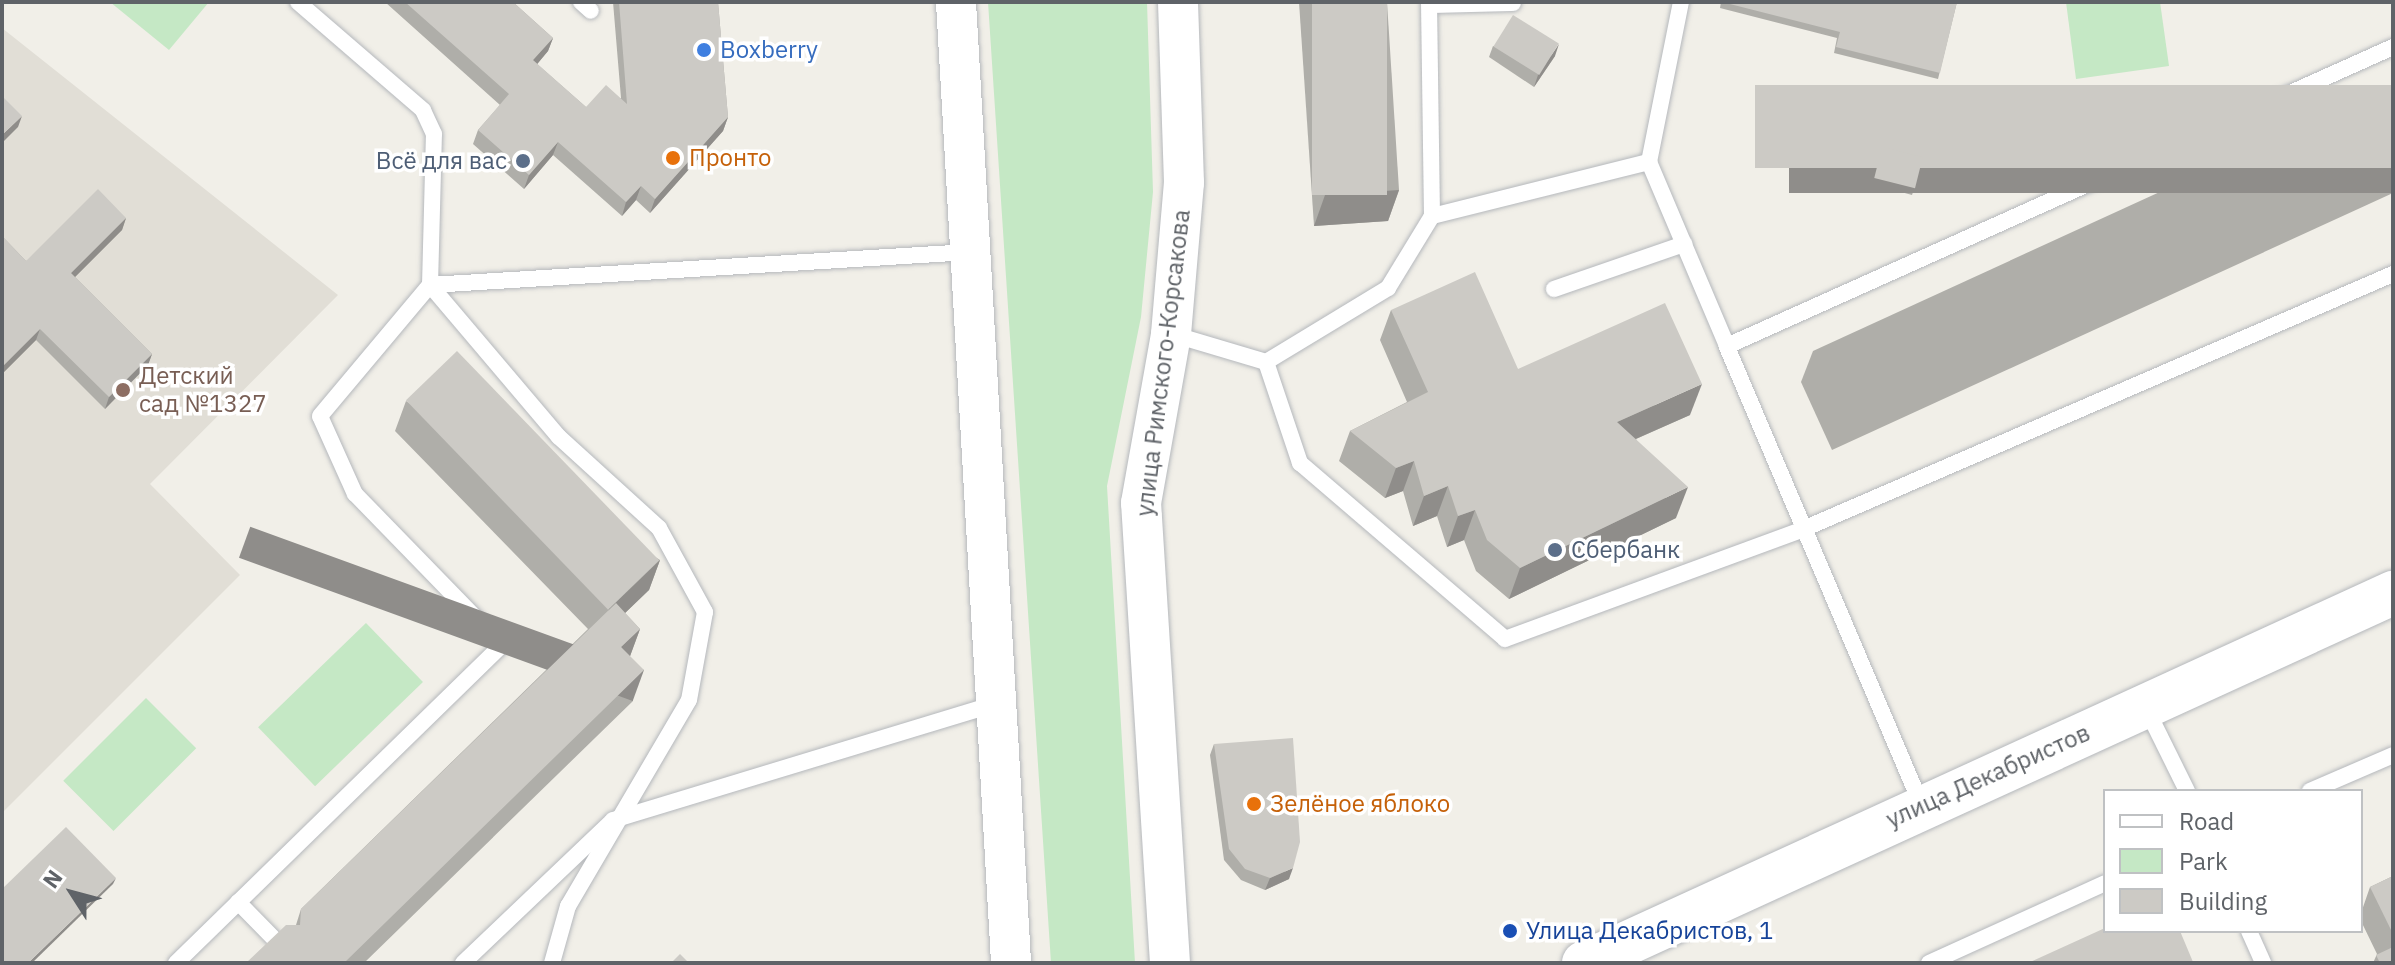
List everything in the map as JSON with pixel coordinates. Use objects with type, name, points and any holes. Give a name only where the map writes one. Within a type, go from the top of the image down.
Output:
[{"type":"main road","name":"улица Декабристов","points":[[1584,963],[1921,804],[2393,593]]},
{"type":"street","points":[[956,2],[1011,963]]},
{"type":"street","name":"улица Римского-Корсакова","points":[[1170,963],[1141,503],[1171,334],[1184,183],[1178,2]]},
{"type":"lane","points":[[176,963],[502,645],[355,494],[320,416],[430,285],[434,134],[423,110],[298,2]]},
{"type":"lane","points":[[1681,2],[1649,162],[1801,530],[1921,804]]},
{"type":"lane","points":[[1171,334],[1266,362],[1388,288],[1432,216],[1429,3],[1513,3]]},
{"type":"lane","points":[[1727,346],[2393,47]]},
{"type":"lane","points":[[1432,216],[1649,162]]},
{"type":"lane","points":[[1554,289],[1684,244]]},
{"type":"lane","points":[[430,285],[969,252]]},
{"type":"lane","points":[[1266,362],[1300,463],[1505,639],[1801,530],[2393,274]]},
{"type":"lane","points":[[430,285],[559,437],[659,528],[705,612],[689,700],[613,820],[568,906],[552,963]]},
{"type":"lane","points":[[463,963],[613,820],[994,704]]},
{"type":"lane","points":[[2145,706],[2186,789]]},
{"type":"lane","points":[[2315,789],[2393,755]]},
{"type":"lane","points":[[1929,963],[2103,884]]},
{"type":"lane","points":[[238,902],[282,947]]},
{"type":"lane","points":[[2250,933],[2263,963]]},
{"type":"shaded area","name":"Детский сад №1327","points":[[2,28],[338,295],[150,484],[240,575],[2,813]]},
{"type":"green space","points":[[110,2],[209,2],[169,50]]},
{"type":"green space","points":[[988,2],[1147,2],[1153,192],[1141,317],[1107,486],[1135,963],[1051,963]]},
{"type":"green space","points":[[2066,2],[2160,2],[2169,66],[2076,79]]},
{"type":"green space","points":[[366,623],[423,682],[315,786],[258,727]]},
{"type":"green space","points":[[146,698],[196,748],[113,831],[63,781]]},
{"type":"building","points":[[405,2],[513,2],[553,38],[533,60],[586,107],[606,85],[627,104],[619,2],[718,2],[728,117],[655,199],[641,186],[626,202],[558,142],[529,175],[478,130],[509,94]]},
{"type":"building","points":[[1312,2],[1387,2],[1387,195],[1312,195]]},
{"type":"building","points":[[1722,2],[1957,2],[1940,73],[1836,47],[1840,32]]},
{"type":"building","points":[[1513,15],[1559,44],[1539,75],[1493,46]]},
{"type":"building","points":[[1755,85],[2393,85],[2393,168],[1755,168]]},
{"type":"building","points":[[2,96],[22,116],[2,135]]},
{"type":"building","points":[[1882,147],[1923,157],[1915,188],[1874,178]]},
{"type":"building","points":[[98,189],[126,218],[71,273],[152,354],[109,397],[40,329],[2,367],[2,236],[26,261]]},
{"type":"building","points":[[1475,272],[1518,369],[1665,303],[1702,384],[1617,422],[1688,487],[1520,568],[1487,540],[1475,510],[1458,516],[1448,486],[1424,496],[1414,461],[1396,468],[1350,431],[1428,392],[1391,310]]},
{"type":"building","points":[[457,351],[659,560],[608,610],[406,400]]},
{"type":"building","points":[[616,603],[640,629],[621,647],[644,670],[344,963],[246,963],[286,925],[300,925],[301,909]]},
{"type":"building","name":"Зелёное яблоко","points":[[1293,738],[1300,842],[1293,868],[1270,878],[1245,869],[1229,849],[1214,744]]},
{"type":"building","points":[[66,827],[116,878],[28,963],[2,963],[2,889]]},
{"type":"building","points":[[2393,876],[2393,934],[2370,887]]},
{"type":"building","points":[[2103,929],[2103,933],[2181,933],[2193,962],[2028,963]]},
{"type":"building","points":[[2393,947],[2393,963],[2380,963],[2376,955]]},
{"type":"building","points":[[680,954],[689,963],[671,963]]},
{"type":"place","name":"Boxberry","points":[[704,50]]},
{"type":"place","name":"Пронто","points":[[673,158]]},
{"type":"place","name":"Всё для вас","points":[[523,161]]},
{"type":"place","name":"Детский сад №1327","points":[[123,390]]},
{"type":"place","name":"Сбербанк","points":[[1555,550]]},
{"type":"place","name":"Зелёное яблоко","points":[[1254,804]]},
{"type":"place","name":"Улица Декабристов, 1","points":[[1510,931]]}]
